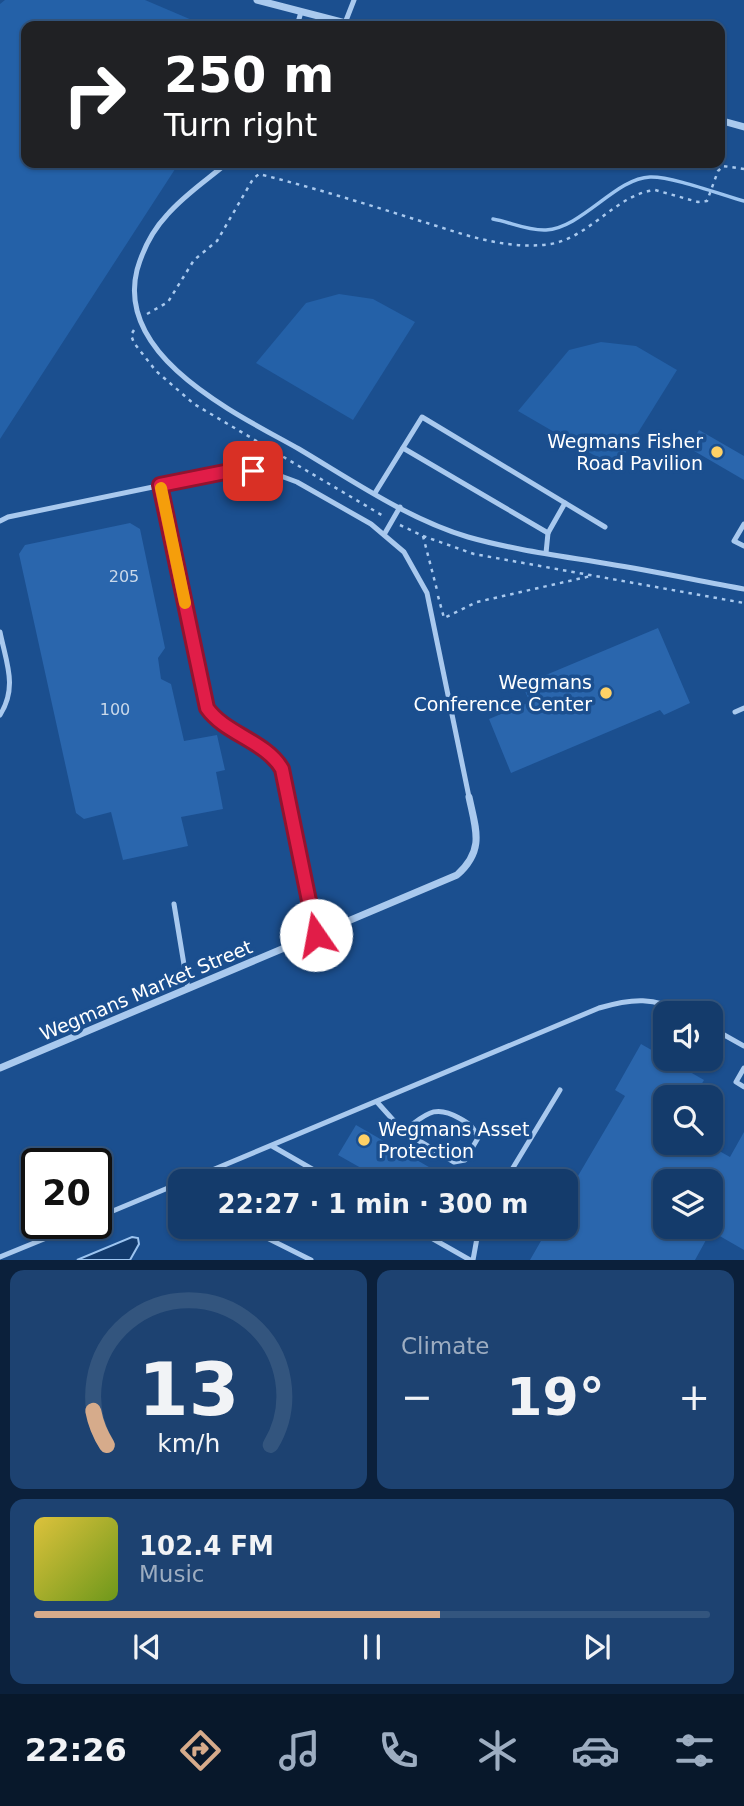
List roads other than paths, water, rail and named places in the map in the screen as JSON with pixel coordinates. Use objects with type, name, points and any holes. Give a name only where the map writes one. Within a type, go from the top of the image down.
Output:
[{"type":"street","points":[[257,0],[288,4],[301,12],[337,21]]},
{"type":"street","points":[[725,122],[744,127]]},
{"type":"street","name":"Wegmans Market Street","points":[[0,1068],[457,875],[469,865],[476,850],[477,833],[469,797]]},
{"type":"lane","points":[[346,21],[355,0]]},
{"type":"lane","points":[[298,21],[301,12]]},
{"type":"lane","points":[[221,168],[167,215],[150,237],[136,275],[136,305],[150,341],[188,381],[283,440],[425,521],[467,536],[546,554],[744,589]]},
{"type":"lane","points":[[375,493],[422,417],[605,527]]},
{"type":"lane","points":[[402,448],[548,533]]},
{"type":"lane","points":[[0,521],[8,517],[235,470],[270,472],[297,482],[385,533],[404,552],[426,593],[469,797]]},
{"type":"lane","points":[[160,485],[207,708],[272,757],[282,769],[316,935]]},
{"type":"lane","points":[[546,554],[548,533],[565,503]]},
{"type":"lane","points":[[385,533],[400,508]]},
{"type":"lane","points":[[744,524],[734,541],[744,547]]},
{"type":"lane","points":[[0,632],[10,681],[10,695],[0,715]]},
{"type":"lane","points":[[735,712],[744,708]]},
{"type":"lane","points":[[174,904],[188,989]]},
{"type":"lane","points":[[215,1169],[587,1014],[622,1001],[653,1001]]},
{"type":"lane","points":[[723,1034],[744,1046]]},
{"type":"lane","points":[[744,1068],[736,1082],[744,1087]]},
{"type":"lane","points":[[512,1169],[560,1090]]},
{"type":"lane","points":[[377,1102],[403,1130],[454,1163],[465,1160],[478,1138],[473,1125],[445,1110],[432,1112],[403,1130]]},
{"type":"lane","points":[[271,1146],[312,1169]]},
{"type":"lane","points":[[112,1212],[168,1189]]},
{"type":"lane","points":[[0,1257],[44,1239]]},
{"type":"lane","points":[[269,1239],[311,1260]]},
{"type":"lane","points":[[433,1239],[471,1260],[476,1239]]},
{"type":"waterway","points":[[493,219],[533,229],[559,227],[586,213],[624,185],[650,177],[683,183],[744,201]]},
{"type":"place","name":"Wegmans Fisher Road Pavilion","points":[[717,452]]},
{"type":"place","name":"Wegmans Conference Center","points":[[606,693]]},
{"type":"place","name":"Wegmans Asset Protection","points":[[364,1140]]}]
